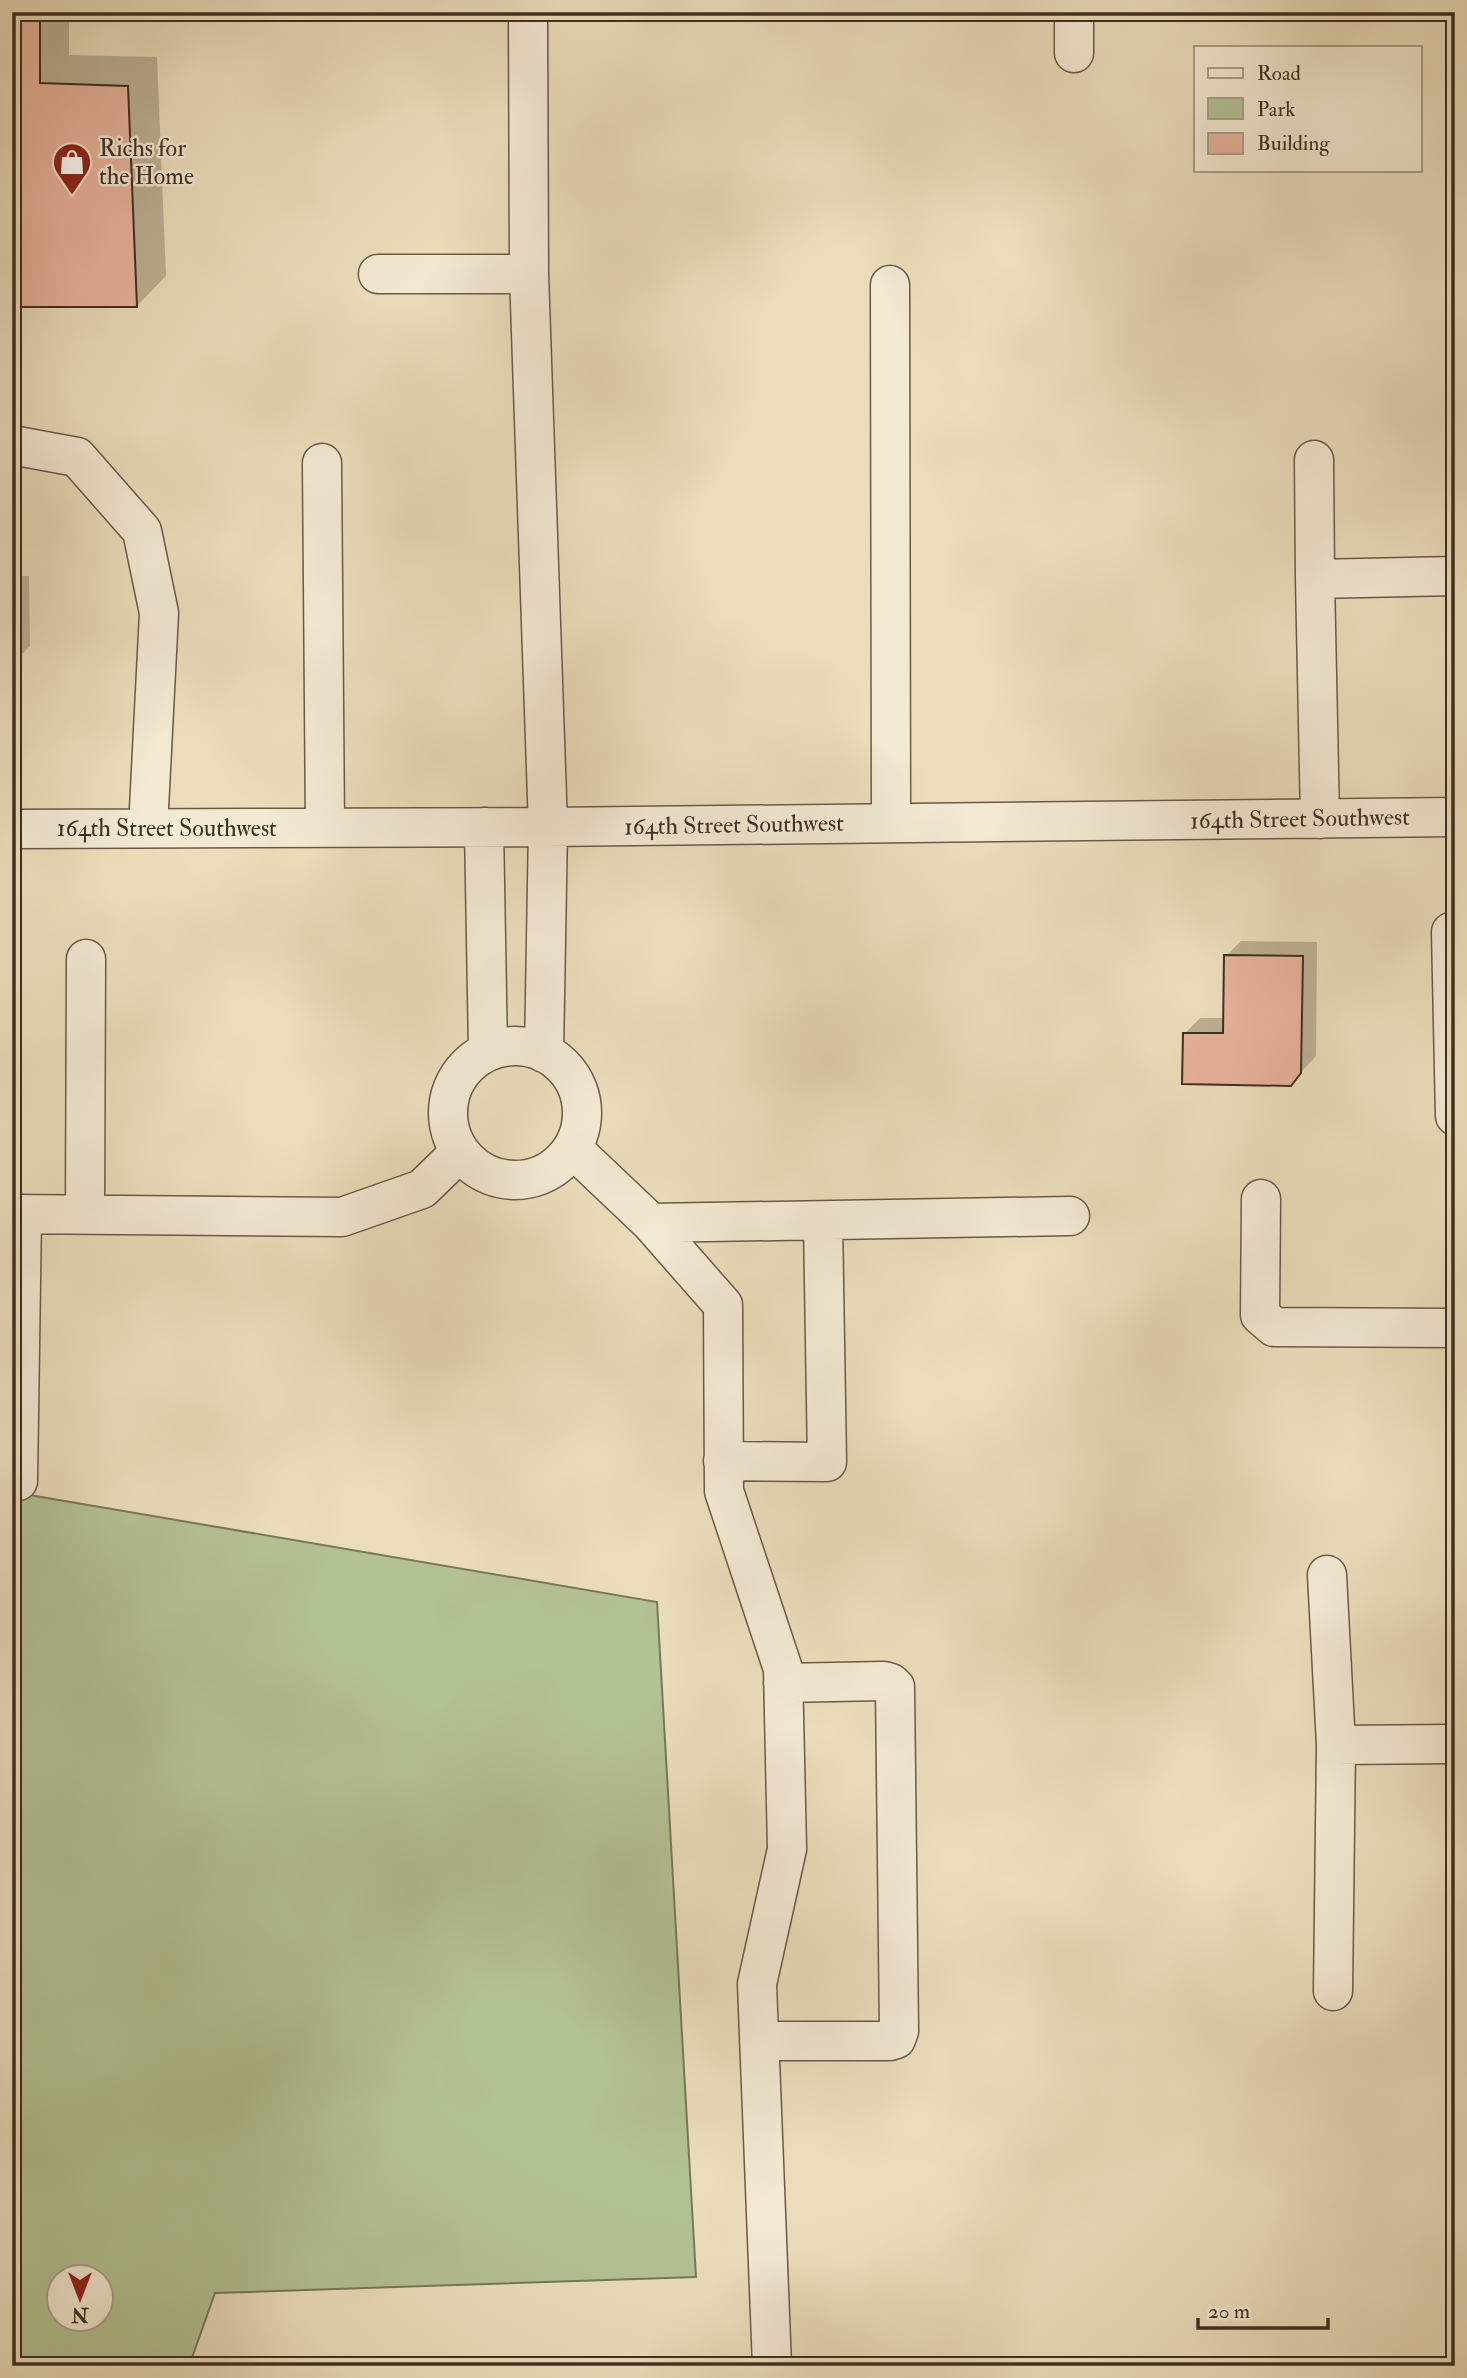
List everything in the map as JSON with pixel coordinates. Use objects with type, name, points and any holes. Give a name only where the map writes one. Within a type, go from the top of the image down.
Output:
[{"type":"street","points":[[528,12],[529,274],[548,827],[544,1053]]},
{"type":"street","points":[[1074,12],[1074,53]]},
{"type":"street","points":[[378,274],[529,274]]},
{"type":"street","points":[[890,285],[891,823]]},
{"type":"street","points":[[12,445],[77,457],[142,531],[159,614],[148,828]]},
{"type":"street","points":[[1314,460],[1320,819]]},
{"type":"street","points":[[322,463],[325,827]]},
{"type":"street","points":[[1315,579],[1455,576]]},
{"type":"street","name":"164th Street Southwest","points":[[12,829],[548,827],[1455,817]]},
{"type":"street","points":[[484,827],[488,1051]]},
{"type":"street","points":[[1451,932],[1455,1116]]},
{"type":"street","points":[[85,1214],[86,959]]},
{"type":"street","points":[[507,1046],[526,1047],[544,1053],[563,1066],[576,1083],[582,1105],[581,1128],[573,1149],[558,1165],[539,1177],[517,1181],[495,1178],[475,1168],[460,1152],[451,1134],[447,1115],[450,1095],[458,1077],[471,1062],[488,1051],[507,1046]]},
{"type":"street","points":[[573,1149],[651,1223],[723,1305],[724,1491],[783,1669],[788,1849],[757,1984],[772,2366]]},
{"type":"street","points":[[18,1480],[17,1214],[342,1217],[422,1189],[460,1152]]},
{"type":"street","points":[[1261,1199],[1260,1315],[1274,1327],[1455,1328]]},
{"type":"street","points":[[651,1223],[1070,1216]]},
{"type":"street","points":[[723,1461],[827,1462],[822,1221]]},
{"type":"street","points":[[1327,1575],[1336,1745],[1333,1991]]},
{"type":"street","points":[[759,2041],[890,2041],[896,2039],[899,2031],[895,1687],[884,1681],[783,1683]]},
{"type":"street","points":[[1336,1745],[1455,1744]]},
{"type":"green space","points":[[12,1492],[657,1602],[696,2277],[215,2293],[189,2366],[12,2366]]},
{"type":"building","name":"Richs for the Home","points":[[12,12],[40,13],[40,83],[128,86],[137,307],[12,307]]},
{"type":"building","points":[[14,591],[15,664],[12,664]]},
{"type":"building","points":[[1224,955],[1303,956],[1301,1073],[1291,1086],[1182,1084],[1183,1033],[1223,1033]]},
{"type":"place","name":"Richs for the Home","points":[[72,196]]}]
